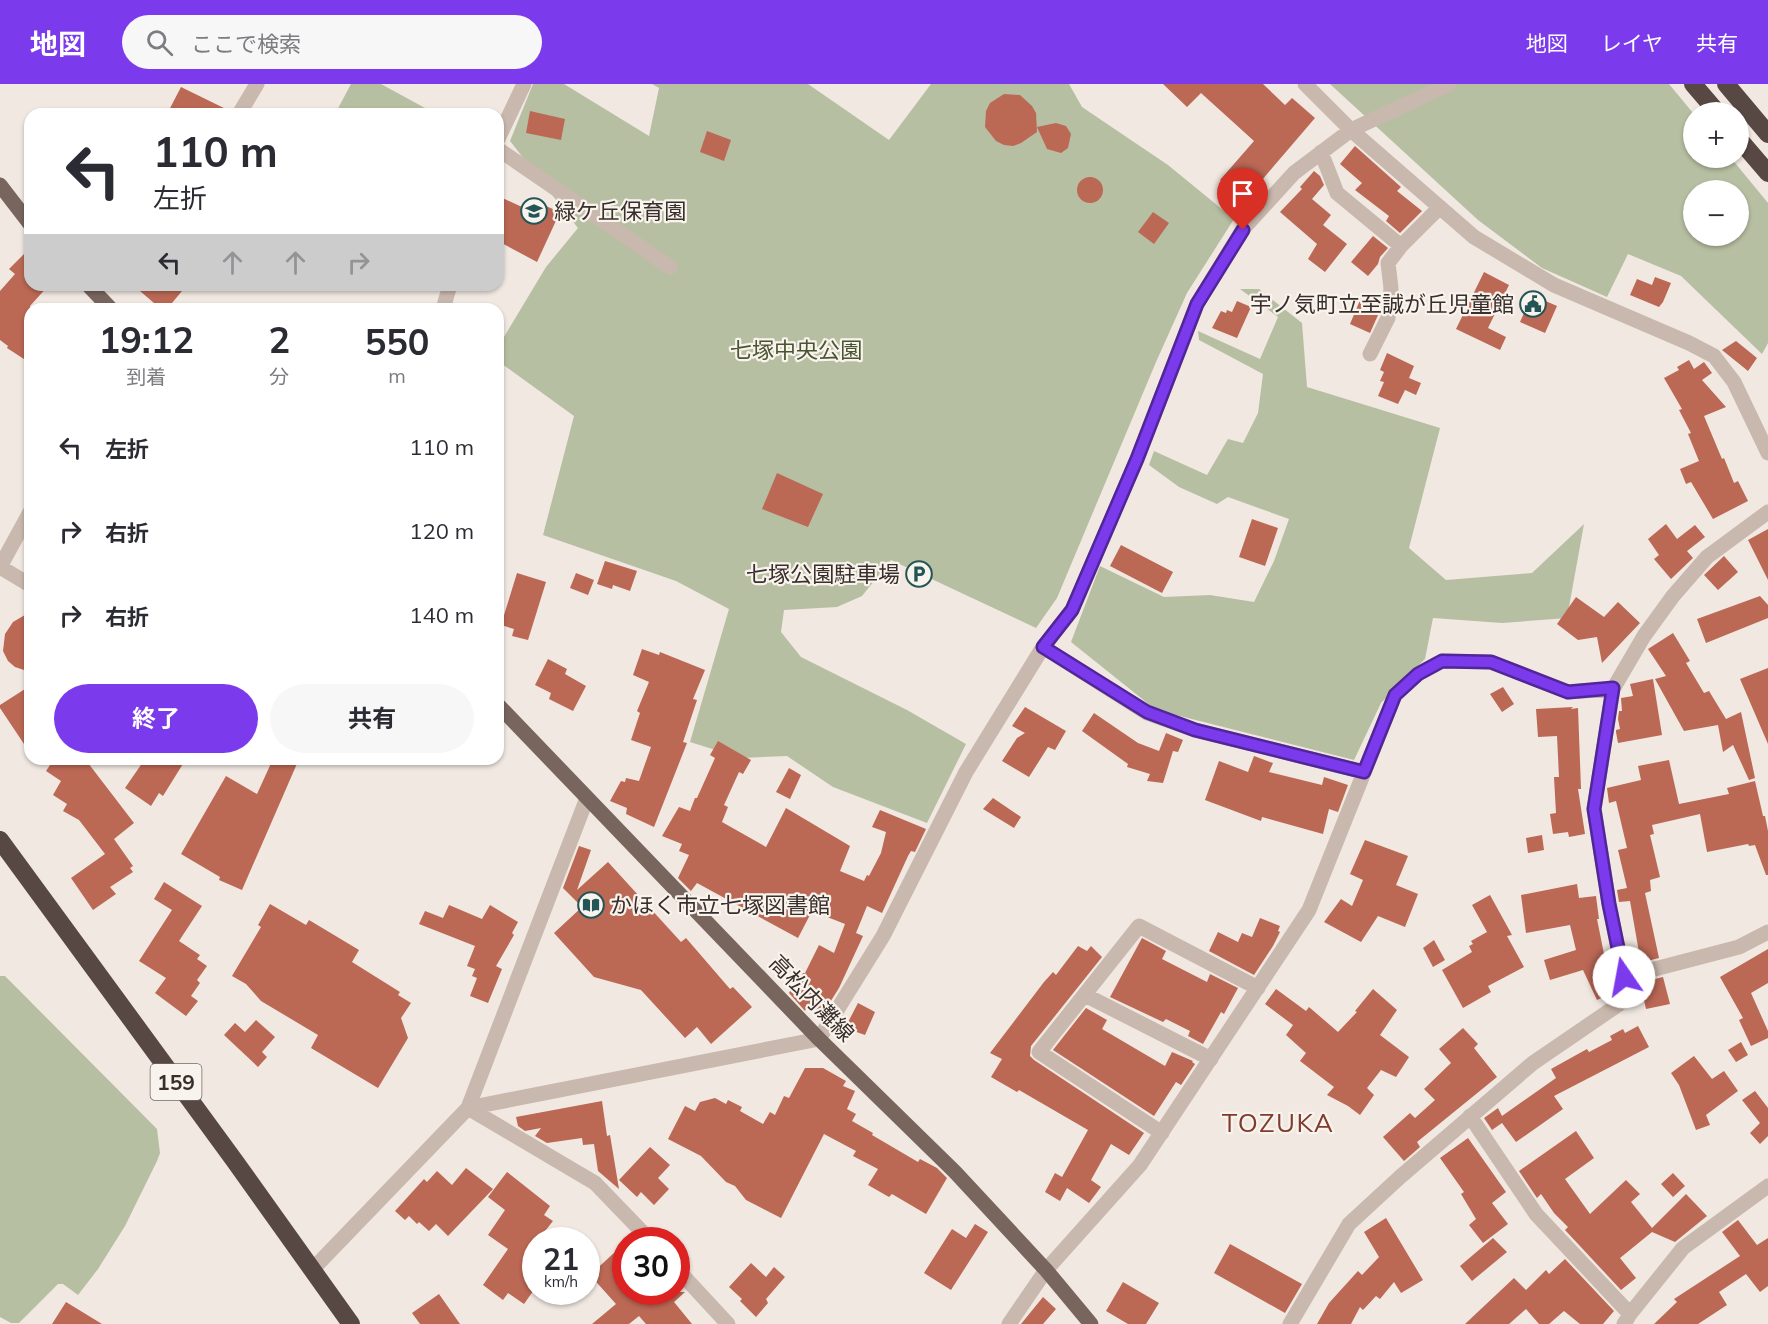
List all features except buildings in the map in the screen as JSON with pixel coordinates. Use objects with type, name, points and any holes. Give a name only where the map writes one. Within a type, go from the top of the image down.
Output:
[{"type":"highway","points":[[1693,84],[1708,102]]},
{"type":"highway","points":[[1726,84],[1768,134]]},
{"type":"highway","points":[[1749,151],[1768,173]]},
{"type":"highway","name":"159","points":[[0,840],[351,1324]]},
{"type":"main road","points":[[0,185],[24,216]]},
{"type":"main road","points":[[94,291],[105,303]]},
{"type":"main road","name":"高松内灘線","points":[[504,711],[819,1039],[955,1172],[1046,1270],[1091,1324]]},
{"type":"street","points":[[243,108],[257,84]]},
{"type":"street","points":[[504,126],[524,84]]},
{"type":"street","points":[[1305,84],[1351,130],[1474,237],[1554,285],[1714,356],[1734,382],[1768,453]]},
{"type":"street","points":[[468,1108],[819,1039],[882,936],[966,772],[1043,647],[1072,610],[1137,459],[1197,304],[1243,230],[1294,173],[1351,130],[1449,84]]},
{"type":"street","points":[[1321,152],[1337,193],[1401,246]]},
{"type":"street","points":[[504,153],[670,267]]},
{"type":"street","points":[[1370,354],[1388,318],[1391,288],[1388,263],[1401,246],[1440,207]]},
{"type":"street","points":[[1290,1324],[1349,1224],[1533,1063],[1628,998],[1609,904],[1594,809],[1613,688],[1644,636],[1707,557],[1768,512]]},
{"type":"street","points":[[24,523],[0,567],[24,581]]},
{"type":"street","points":[[1043,647],[1147,712],[1195,730],[1364,772]]},
{"type":"street","points":[[1009,1324],[1046,1270],[1140,1165],[1309,910],[1395,695],[1418,674],[1442,661],[1491,662],[1568,692],[1613,688]]},
{"type":"street","points":[[312,1270],[468,1108],[587,798]]},
{"type":"street","points":[[1162,1132],[1039,1052],[1139,927],[1258,988]]},
{"type":"street","points":[[1624,977],[1739,947],[1768,932]]},
{"type":"street","points":[[1084,994],[1212,1059]]},
{"type":"street","points":[[468,1108],[595,1183],[637,1227]]},
{"type":"street","points":[[1470,1116],[1536,1214],[1627,1319],[1683,1248],[1768,1186]]},
{"type":"street","points":[[690,1283],[728,1324]]},
{"type":"green space","points":[[351,84],[381,84],[425,108],[338,108]]},
{"type":"green space","name":"七塚中央公園","points":[[533,84],[564,84],[649,136],[659,88],[652,84],[808,84],[889,140],[931,84],[1069,84],[1082,107],[1168,165],[1234,219],[1187,293],[1057,598],[1036,628],[891,560],[862,596],[837,607],[784,610],[781,632],[801,657],[907,710],[966,744],[927,823],[833,787],[787,756],[741,758],[690,742],[729,609],[676,581],[543,535],[574,416],[504,365],[504,337],[546,267],[578,228],[510,141]]},
{"type":"green space","points":[[1330,84],[1669,84],[1684,102],[1683,168],[1739,168],[1768,203],[1768,343],[1762,354],[1681,276],[1628,254],[1607,297],[1542,268],[1478,220]]},
{"type":"green space","points":[[1240,289],[1259,289],[1302,323],[1307,387],[1440,428],[1409,548],[1446,580],[1532,573],[1584,524],[1567,618],[1502,623],[1433,618],[1425,659],[1381,703],[1354,760],[1156,710],[1071,642],[1100,566],[1164,597],[1210,595],[1254,602],[1274,561],[1289,519],[1228,497],[1217,504],[1179,487],[1149,465],[1154,451],[1207,475],[1228,439],[1243,443],[1258,413],[1263,374],[1199,340],[1198,331],[1260,359],[1278,317]]},
{"type":"green space","points":[[0,976],[5,976],[157,1129],[160,1153],[125,1226],[98,1269],[78,1295],[63,1284],[58,1284],[19,1323],[11,1323],[0,1317]]},
{"type":"place","name":"緑ケ丘保育園","points":[[534,211]]},
{"type":"place","name":"宇ノ気町立至誠が丘児童館","points":[[1533,304]]},
{"type":"place","name":"七塚公園駐車場","points":[[919,574]]},
{"type":"place","name":"かほく市立七塚図書館","points":[[591,905]]},
{"type":"district","name":"TOZUKA","points":[[1278,1122]]},
{"type":"route","points":[[1243,230],[1197,304],[1137,459],[1072,610],[1043,647],[1147,712],[1195,730],[1364,772],[1395,695],[1418,674],[1442,661],[1491,662],[1568,692],[1613,688],[1594,809],[1609,904],[1624,977]]}]
